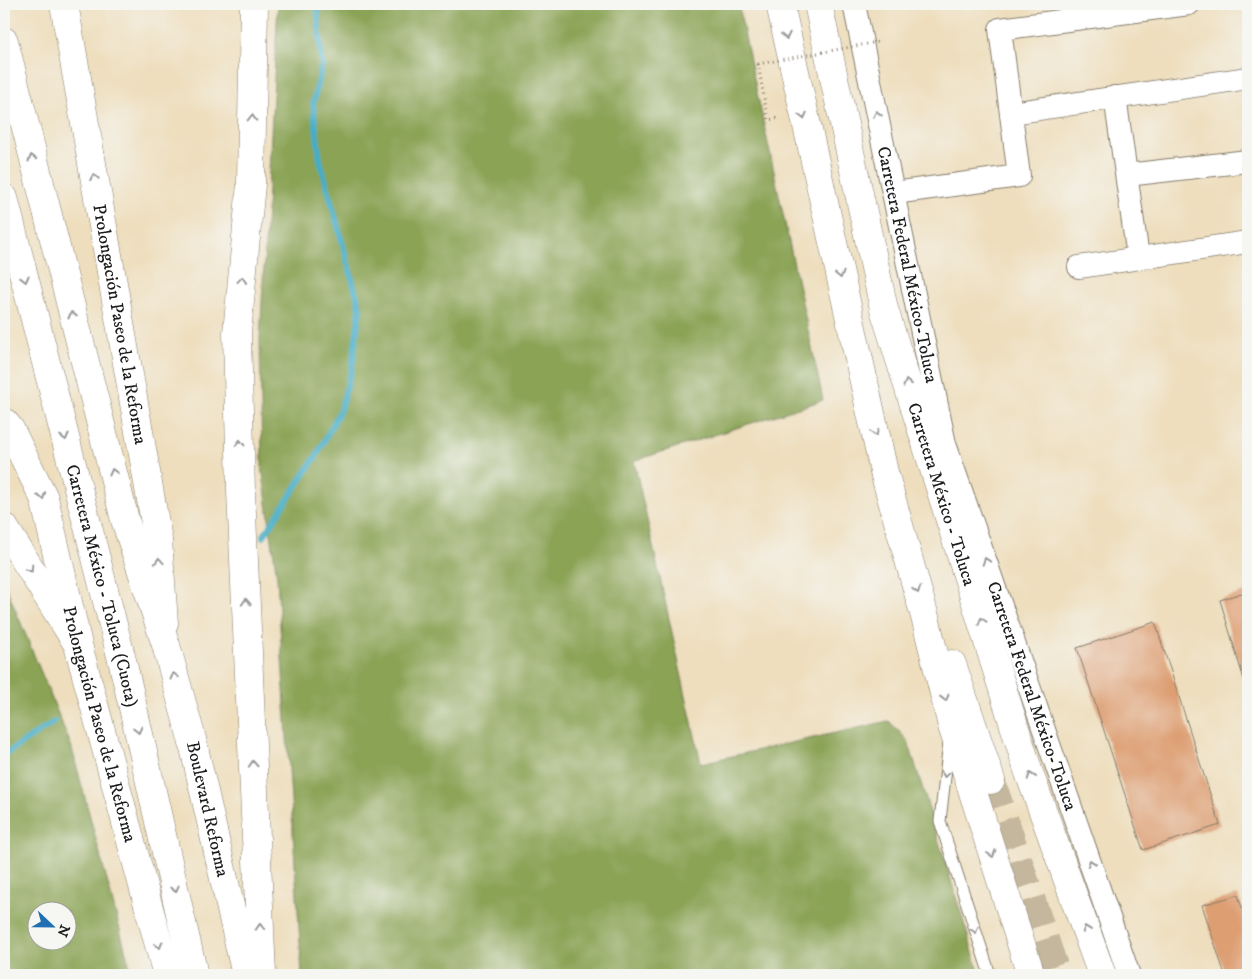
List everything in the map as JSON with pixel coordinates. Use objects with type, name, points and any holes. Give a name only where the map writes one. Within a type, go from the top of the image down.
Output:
[{"type":"main road","name":"Prolongación Paseo de la Reforma","points":[[64,4],[158,540],[166,645]]},
{"type":"main road","points":[[254,4],[251,184],[237,334],[241,491],[262,975]]},
{"type":"main road","points":[[780,4],[884,472],[925,617],[952,726],[1031,975]]},
{"type":"main road","name":"Carretera México - Toluca","points":[[818,4],[884,309],[1028,770],[1102,975]]},
{"type":"main road","points":[[4,41],[125,520],[166,645]]},
{"type":"main road","name":"Carretera México - Toluca (Cuota)","points":[[4,198],[123,664],[194,975]]},
{"type":"main road","name":"Prolongación Paseo de la Reforma","points":[[4,422],[10,429],[44,498],[78,645],[167,975]]},
{"type":"main road","points":[[4,528],[78,645]]},
{"type":"main road","points":[[925,617],[955,670],[992,780]]},
{"type":"main road","name":"Boulevard Reforma","points":[[166,645],[192,740],[246,975]]},
{"type":"street","name":"Carretera Federal México-Toluca","points":[[854,4],[945,444],[1129,975]]},
{"type":"street","points":[[894,193],[1019,176],[1000,29],[1189,4]]},
{"type":"street","points":[[1011,113],[1248,78]]},
{"type":"street","points":[[1115,97],[1138,257]]},
{"type":"street","points":[[1126,175],[1248,161]]},
{"type":"street","points":[[1079,267],[1248,242]]},
{"type":"lane","points":[[952,726],[940,821],[990,975]]},
{"type":"path","points":[[768,120],[758,64],[878,42]]},
{"type":"green space","points":[[278,4],[738,4],[823,400],[634,461],[701,763],[889,721],[908,741],[980,975],[302,975],[277,578],[262,466],[260,339]]},
{"type":"green space","points":[[4,582],[71,745],[132,975],[4,975]]},
{"type":"building","points":[[1248,591],[1248,693],[1220,600]]},
{"type":"building","points":[[1155,622],[1220,825],[1143,850],[1077,648]]},
{"type":"building","points":[[1238,895],[1248,927],[1248,975],[1225,975],[1202,905]]},
{"type":"waterway","points":[[263,537],[317,455],[340,410],[352,368],[360,308],[320,160],[313,104],[322,65],[317,4]]},
{"type":"waterway","points":[[4,755],[54,722]]},
{"type":"tunnel","points":[[991,780],[1057,975]]}]
